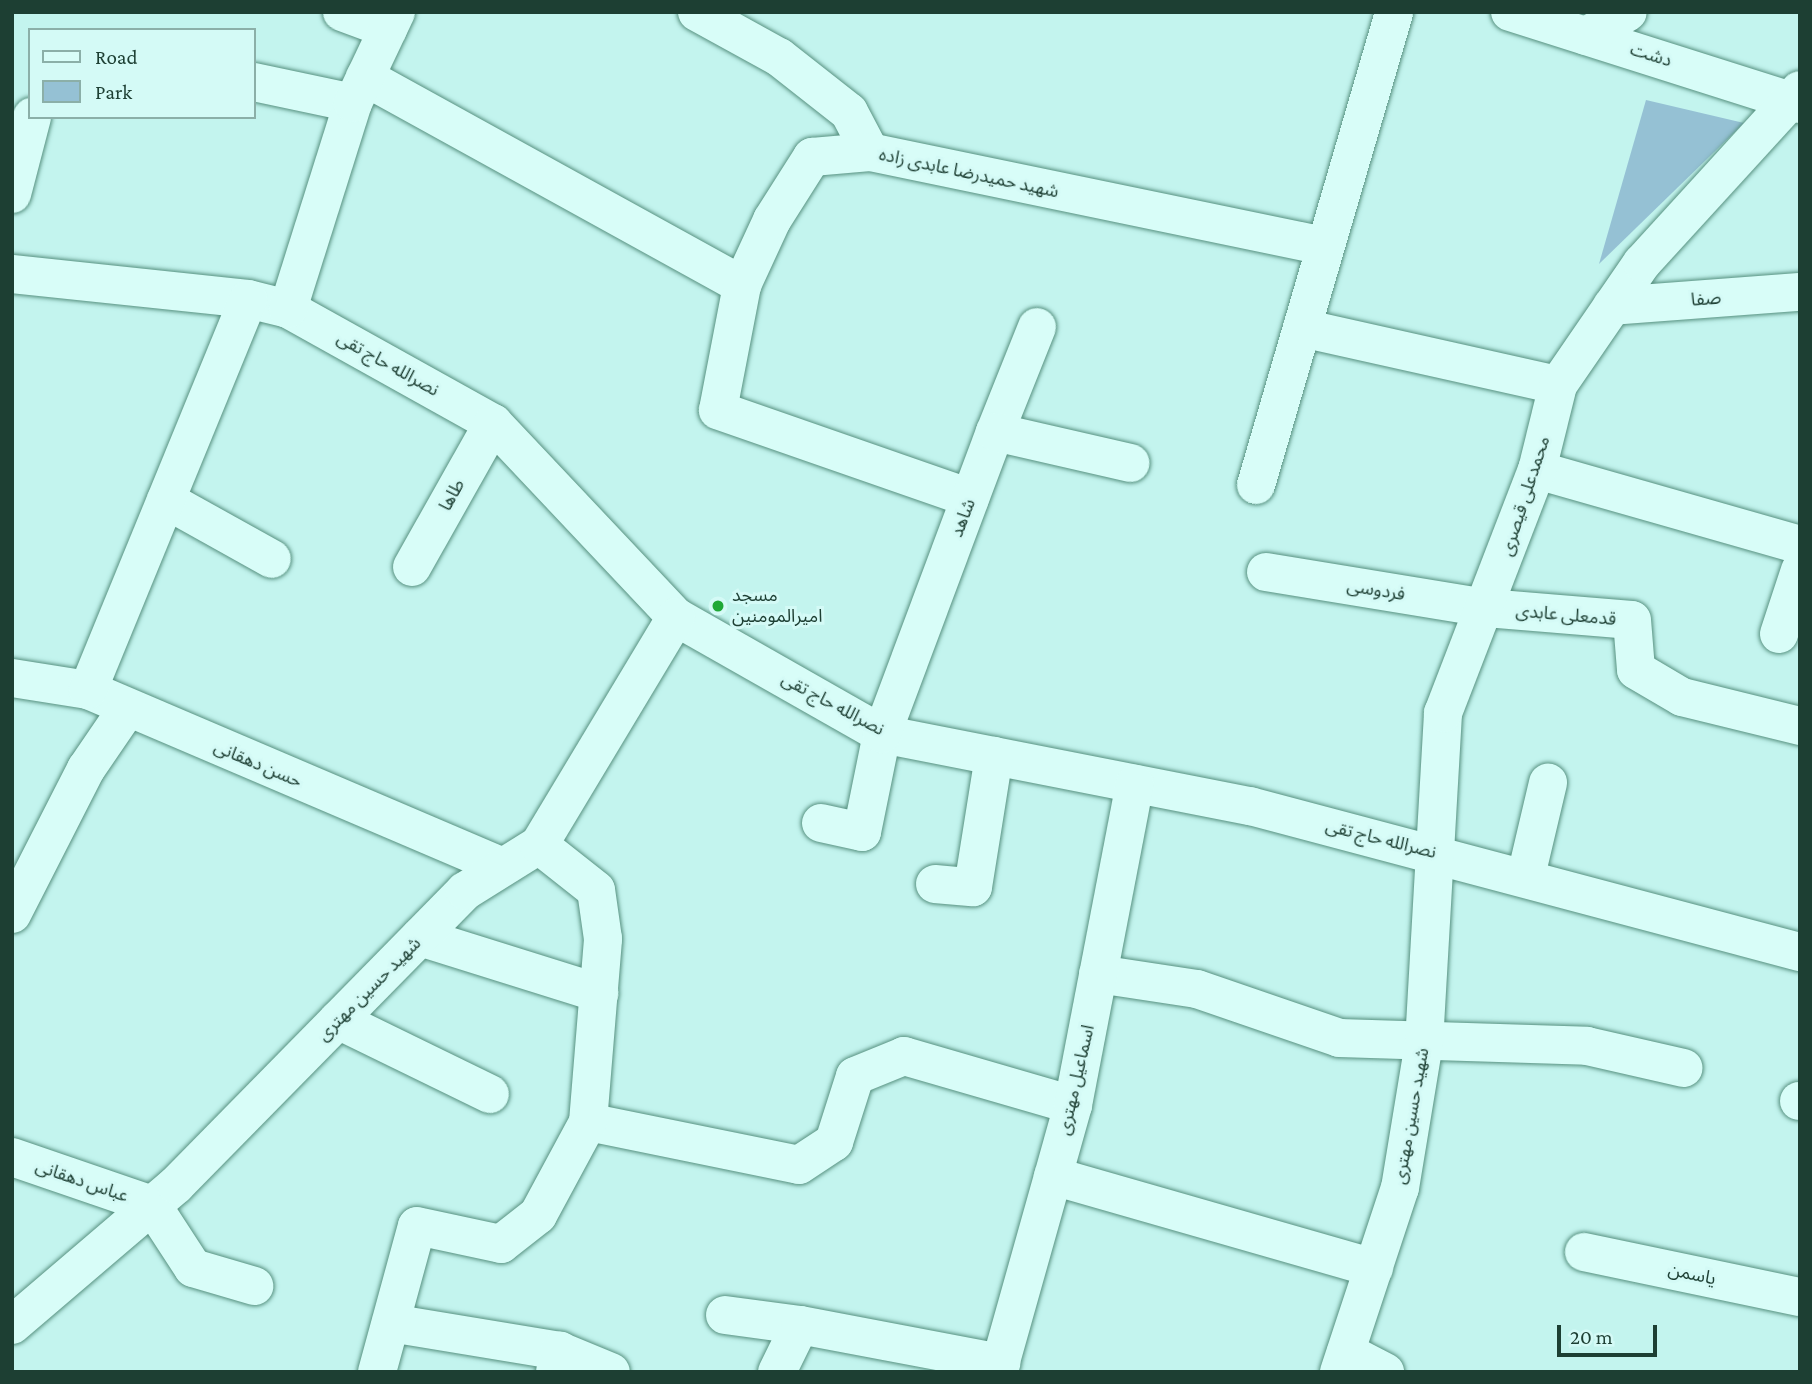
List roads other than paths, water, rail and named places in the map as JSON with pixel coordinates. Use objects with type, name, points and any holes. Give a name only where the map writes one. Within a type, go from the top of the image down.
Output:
[{"type":"street","points":[[288,309],[359,90],[392,20],[342,12]]},
{"type":"street","points":[[697,12],[779,57],[849,112],[870,152]]},
{"type":"street","points":[[1255,485],[1394,12]]},
{"type":"street","name":"دشت","points":[[1510,12],[1797,97]]},
{"type":"street","points":[[1586,36],[1628,12]]},
{"type":"street","points":[[256,82],[359,90],[742,285]]},
{"type":"street","name":"محمدعلی قیصری","points":[[1430,852],[1443,713],[1486,608],[1537,470],[1558,385],[1642,263],[1797,97]]},
{"type":"street","points":[[12,194],[31,119]]},
{"type":"street","name":"شهید حمیدرضا عابدی زاده","points":[[970,498],[718,410],[742,285],[772,220],[812,157],[870,152],[1325,246]]},
{"type":"street","name":"نصرالله حاج تقی","points":[[12,274],[248,299],[288,309],[493,423],[676,617],[882,734],[1135,784],[1430,852],[1800,952]]},
{"type":"street","name":"صفا","points":[[1612,306],[1800,292]]},
{"type":"street","points":[[88,690],[248,299]]},
{"type":"street","name":"شاهد","points":[[821,823],[862,832],[882,734],[1037,327]]},
{"type":"street","points":[[1302,328],[1558,385]]},
{"type":"street","name":"طاها","points":[[412,568],[493,423]]},
{"type":"street","points":[[995,432],[1130,463]]},
{"type":"street","points":[[1537,470],[1800,545]]},
{"type":"street","points":[[166,500],[272,558]]},
{"type":"street","points":[[1779,634],[1800,570]]},
{"type":"street","name":"فردوسی","points":[[1266,572],[1486,608]]},
{"type":"street","name":"قدمعلی عابدی","points":[[1486,608],[1632,620],[1636,670],[1682,697],[1800,726]]},
{"type":"street","points":[[377,1372],[417,1226],[501,1244],[538,1215],[588,1122],[603,939],[597,890],[539,845],[676,617]]},
{"type":"street","name":"حسن دهقانی","points":[[12,678],[88,690],[127,709],[500,866]]},
{"type":"street","points":[[12,914],[86,769],[127,709]]},
{"type":"street","points":[[935,884],[973,887],[994,756]]},
{"type":"street","points":[[1526,876],[1548,783]]},
{"type":"street","name":"اسماعیل مهتری","points":[[999,1367],[1073,1105],[1135,784]]},
{"type":"street","name":"شهید حسین مهتری","points":[[12,1325],[152,1205],[420,937],[500,866],[539,845]]},
{"type":"street","name":"شهید حسین مهتری","points":[[1343,1362],[1400,1188],[1424,1043],[1430,852]]},
{"type":"street","points":[[420,937],[599,993]]},
{"type":"street","points":[[1098,974],[1197,989],[1339,1038],[1424,1043],[1587,1046],[1684,1068]]},
{"type":"street","points":[[338,1020],[491,1094]]},
{"type":"street","points":[[588,1122],[799,1165],[834,1142],[855,1076],[904,1056],[1073,1105]]},
{"type":"street","name":"عباس دهقانی","points":[[12,1157],[152,1205]]},
{"type":"street","points":[[1053,1176],[1374,1268]]},
{"type":"street","points":[[152,1205],[193,1268],[254,1286]]},
{"type":"street","name":"یاسمن","points":[[1584,1252],[1800,1297]]},
{"type":"street","points":[[725,1315],[800,1325],[999,1367]]},
{"type":"street","points":[[391,1323],[611,1372]]},
{"type":"street","points":[[777,1372],[800,1325]]},
{"type":"street","points":[[1343,1362],[1385,1372]]},
{"type":"place","name":"مسجد امیرالمومنین","points":[[718,606]]}]
